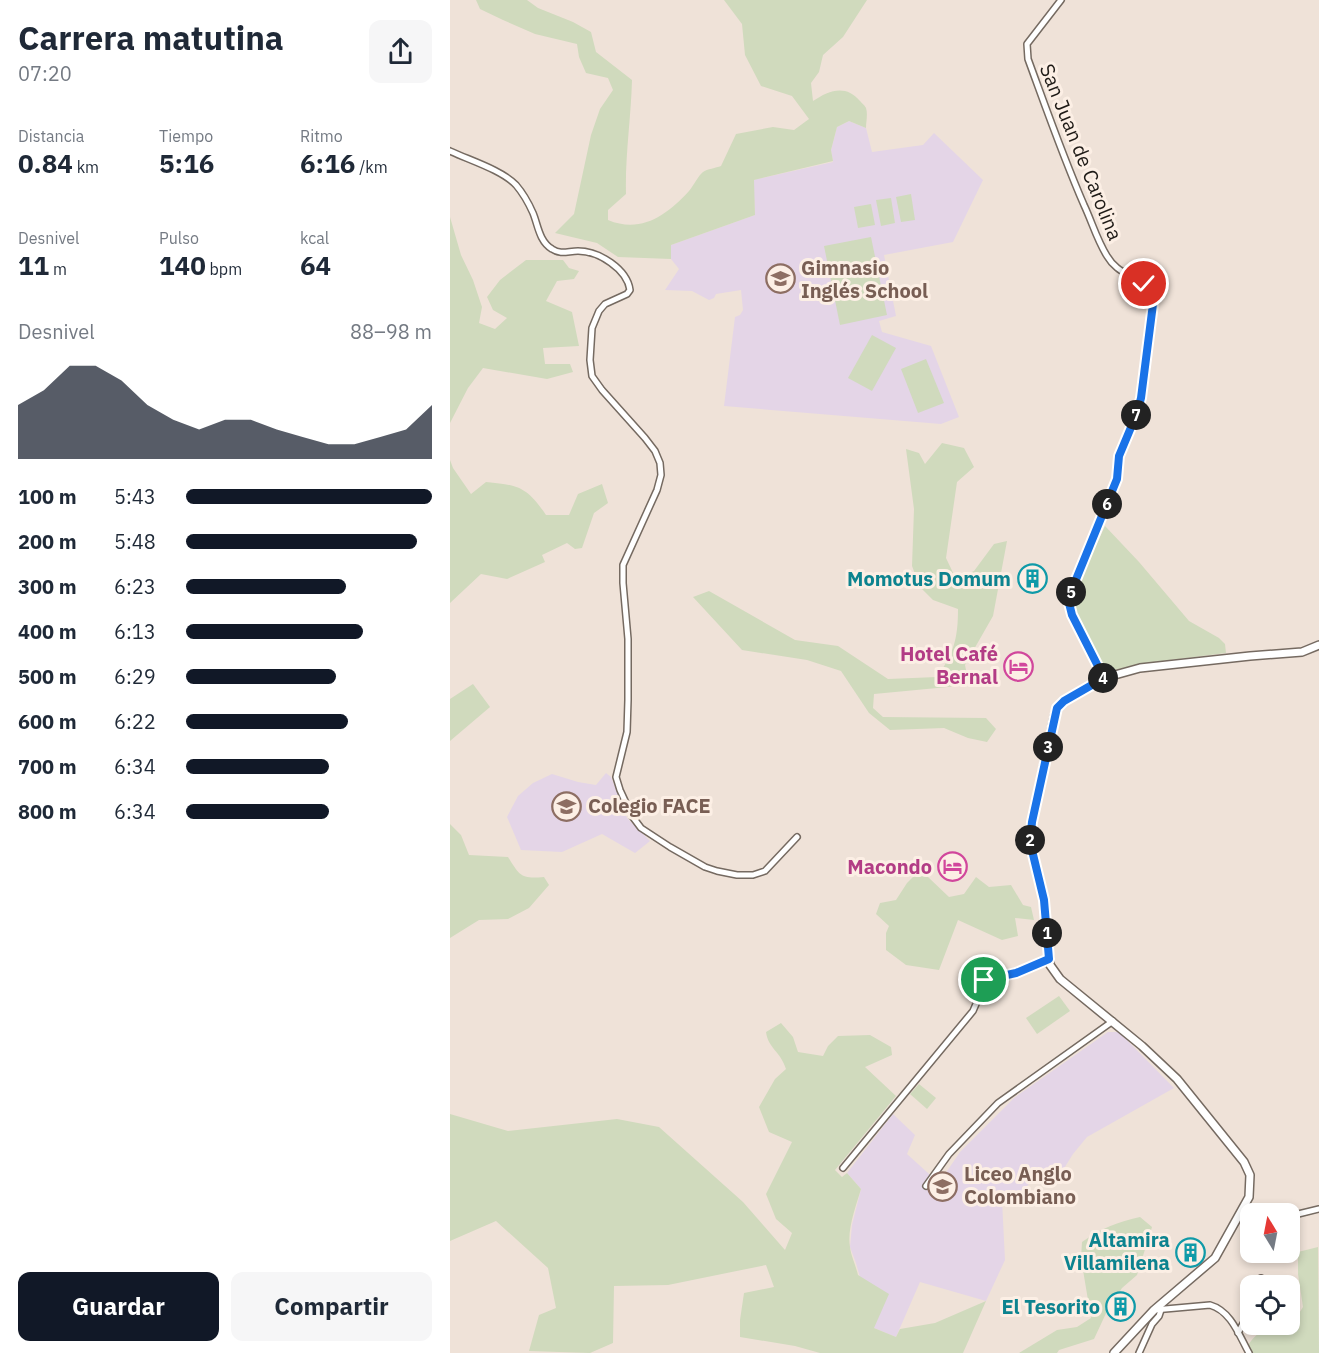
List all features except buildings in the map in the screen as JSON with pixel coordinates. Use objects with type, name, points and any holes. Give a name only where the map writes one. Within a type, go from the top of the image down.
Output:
[{"type":"street","name":"San Juan de Carolina","points":[[1061,0],[1027,44],[1028,59],[1060,150],[1106,255],[1120,270],[1144,284],[1153,304],[1137,413],[1119,456],[1117,479],[1068,599],[1072,615],[1104,678]]},
{"type":"street","points":[[450,151],[503,176],[516,185],[533,213],[543,240],[551,248],[562,253],[580,251],[606,260],[619,270],[629,285],[630,290],[627,294],[605,304],[599,311],[592,328],[590,360],[592,376],[656,451],[660,463],[661,475],[657,490],[623,565],[622,583],[628,639],[627,732],[616,777],[632,816],[641,828],[705,867],[737,875],[753,875],[765,871],[797,837]]},
{"type":"street","points":[[1246,1203],[1251,1186],[1250,1175],[1244,1162],[1177,1079],[1113,1021],[1060,979],[1053,970],[1049,959],[1044,900],[1030,850],[1032,822],[1057,708],[1064,701],[1104,678],[1140,668],[1302,652],[1319,645]]},
{"type":"street","points":[[843,1168],[973,1011],[981,983],[987,979],[1016,973],[1049,959]]},
{"type":"street","points":[[926,1186],[949,1154],[998,1103],[1113,1021]]},
{"type":"street","points":[[1300,1214],[1319,1209]]},
{"type":"street","points":[[1114,1353],[1157,1310],[1215,1258],[1240,1214]]},
{"type":"street","points":[[1157,1310],[1210,1305],[1218,1307],[1225,1313],[1249,1353]]},
{"type":"street","points":[[1139,1353],[1152,1324],[1159,1316],[1157,1310]]},
{"type":"street","points":[[1238,1333],[1240,1329]]},
{"type":"shaded area","name":"Gimnasio Inglés School","points":[[849,121],[866,128],[872,152],[923,145],[934,133],[983,180],[953,242],[884,255],[896,316],[879,321],[882,332],[931,346],[959,417],[941,424],[724,406],[735,317],[743,310],[741,290],[716,294],[709,300],[692,291],[665,290],[679,269],[671,259],[671,245],[755,215],[753,180],[833,162],[831,150],[837,127]]},
{"type":"shaded area","name":"Colegio FACE","points":[[606,773],[611,777],[627,818],[650,841],[635,853],[602,834],[562,852],[521,850],[507,817],[518,796],[533,783],[552,774],[596,785]]},
{"type":"shaded area","name":"Liceo Anglo Colombiano","points":[[1108,1032],[1119,1032],[1174,1088],[1087,1137],[1063,1170],[1053,1167],[1033,1178],[1014,1204],[1002,1200],[1005,1260],[986,1301],[920,1282],[896,1337],[874,1328],[850,1247],[852,1225],[861,1189],[847,1173],[893,1114],[915,1135],[907,1154],[939,1183],[960,1152],[1014,1098]]},
{"type":"green space","points":[[476,0],[527,0],[538,8],[573,22],[591,32],[596,52],[632,80],[626,194],[608,210],[608,220],[620,224],[631,225],[653,220],[672,208],[703,172],[721,166],[736,134],[773,127],[794,130],[809,119],[792,96],[761,86],[745,55],[742,24],[724,0],[867,0],[843,37],[823,55],[819,72],[811,83],[813,101],[837,90],[849,92],[855,96],[866,108],[866,128],[849,121],[837,127],[831,150],[833,161],[754,180],[755,215],[671,245],[671,259],[618,257],[597,243],[555,233],[574,214],[591,135],[600,109],[613,90],[608,78],[586,73],[579,57],[577,44],[535,34],[480,9]]},
{"type":"green space","points":[[911,194],[915,220],[901,222],[896,197]]},
{"type":"green space","points":[[891,198],[895,223],[881,226],[876,200]]},
{"type":"green space","points":[[871,204],[875,225],[858,228],[854,207]]},
{"type":"green space","points":[[450,217],[461,255],[482,307],[479,323],[495,329],[507,318],[493,310],[487,297],[500,280],[526,260],[563,260],[569,268],[579,271],[574,279],[557,281],[546,301],[572,312],[579,346],[543,348],[545,364],[570,364],[573,372],[547,379],[483,368],[468,388],[450,423]]},
{"type":"green space","points":[[871,237],[887,315],[840,325],[824,246]]},
{"type":"green space","points":[[872,335],[896,348],[872,391],[848,378]]},
{"type":"green space","points":[[926,359],[944,403],[918,413],[901,369]]},
{"type":"green space","points":[[942,443],[964,448],[974,467],[957,482],[946,558],[956,579],[974,571],[994,544],[1007,541],[993,616],[965,665],[969,685],[874,694],[873,708],[883,717],[986,718],[996,729],[987,742],[968,738],[944,728],[890,730],[869,713],[841,671],[807,660],[742,650],[693,597],[709,591],[795,640],[838,646],[888,679],[937,677],[954,645],[958,609],[933,600],[920,587],[912,566],[914,509],[906,449],[919,453],[925,464]]},
{"type":"green space","points":[[450,460],[471,494],[486,482],[507,484],[527,493],[546,515],[569,515],[578,494],[602,484],[608,503],[594,513],[582,548],[575,549],[567,543],[542,555],[545,562],[507,579],[481,574],[450,603]]},
{"type":"green space","points":[[1105,526],[1189,621],[1219,638],[1225,644],[1226,653],[1139,664],[1110,671],[1103,669],[1073,604],[1077,587]]},
{"type":"green space","points":[[473,684],[490,707],[450,741],[450,699]]},
{"type":"green space","points":[[450,824],[461,835],[469,855],[508,857],[522,875],[544,877],[549,885],[529,908],[508,919],[479,920],[450,938]]},
{"type":"green space","points":[[915,875],[928,877],[949,897],[964,894],[976,877],[989,887],[1011,885],[1023,905],[1031,907],[1034,920],[1015,918],[1018,936],[1002,940],[958,920],[939,970],[906,965],[886,950],[886,933],[889,926],[876,914],[880,903],[896,900]]},
{"type":"green space","points":[[1059,996],[1070,1011],[1037,1034],[1026,1018]]},
{"type":"green space","points":[[781,1023],[793,1037],[798,1052],[823,1056],[828,1046],[838,1036],[870,1035],[891,1047],[892,1055],[865,1067],[896,1096],[835,1170],[842,1177],[847,1173],[861,1189],[851,1225],[849,1240],[851,1250],[858,1275],[889,1294],[874,1328],[896,1337],[900,1329],[935,1323],[986,1301],[963,1353],[820,1353],[795,1346],[740,1337],[744,1293],[774,1287],[766,1265],[668,1285],[614,1286],[613,1343],[590,1353],[529,1351],[539,1315],[556,1308],[548,1268],[496,1221],[450,1241],[450,1114],[508,1131],[617,1119],[659,1127],[743,1202],[785,1250],[792,1233],[776,1219],[766,1194],[792,1142],[769,1132],[759,1107],[775,1079],[786,1069],[769,1042],[766,1032]]},
{"type":"green space","points":[[919,1084],[936,1098],[927,1109],[910,1094]]},
{"type":"green space","points":[[1140,1217],[1152,1227],[1137,1275],[1122,1288],[1108,1309],[1094,1339],[1059,1350],[1057,1353],[1019,1353],[1057,1330],[1077,1327],[1091,1318],[1081,1258],[1082,1242],[1109,1226]]},
{"type":"green space","points":[[1318,1247],[1319,1353],[1253,1353],[1247,1347],[1257,1335],[1300,1335],[1300,1312],[1303,1307],[1300,1275],[1298,1274],[1300,1252]]},
{"type":"place","name":"Gimnasio Inglés School","points":[[780,279]]},
{"type":"place","name":"Momotus Domum","points":[[1032,579]]},
{"type":"place","name":"Hotel Café Bernal","points":[[1019,666]]},
{"type":"place","name":"Colegio FACE","points":[[567,806]]},
{"type":"place","name":"Macondo","points":[[953,867]]},
{"type":"place","name":"Liceo Anglo Colombiano","points":[[943,1186]]},
{"type":"place","name":"Altamira Villamilena","points":[[1191,1252]]},
{"type":"place","name":"El Tesorito","points":[[1121,1307]]},
{"type":"route","points":[[984,980],[1016,973],[1049,959],[1044,900],[1030,850],[1032,822],[1057,708],[1064,701],[1104,678],[1072,615],[1068,599],[1117,479],[1119,456],[1141,398],[1153,304],[1144,284]]}]
